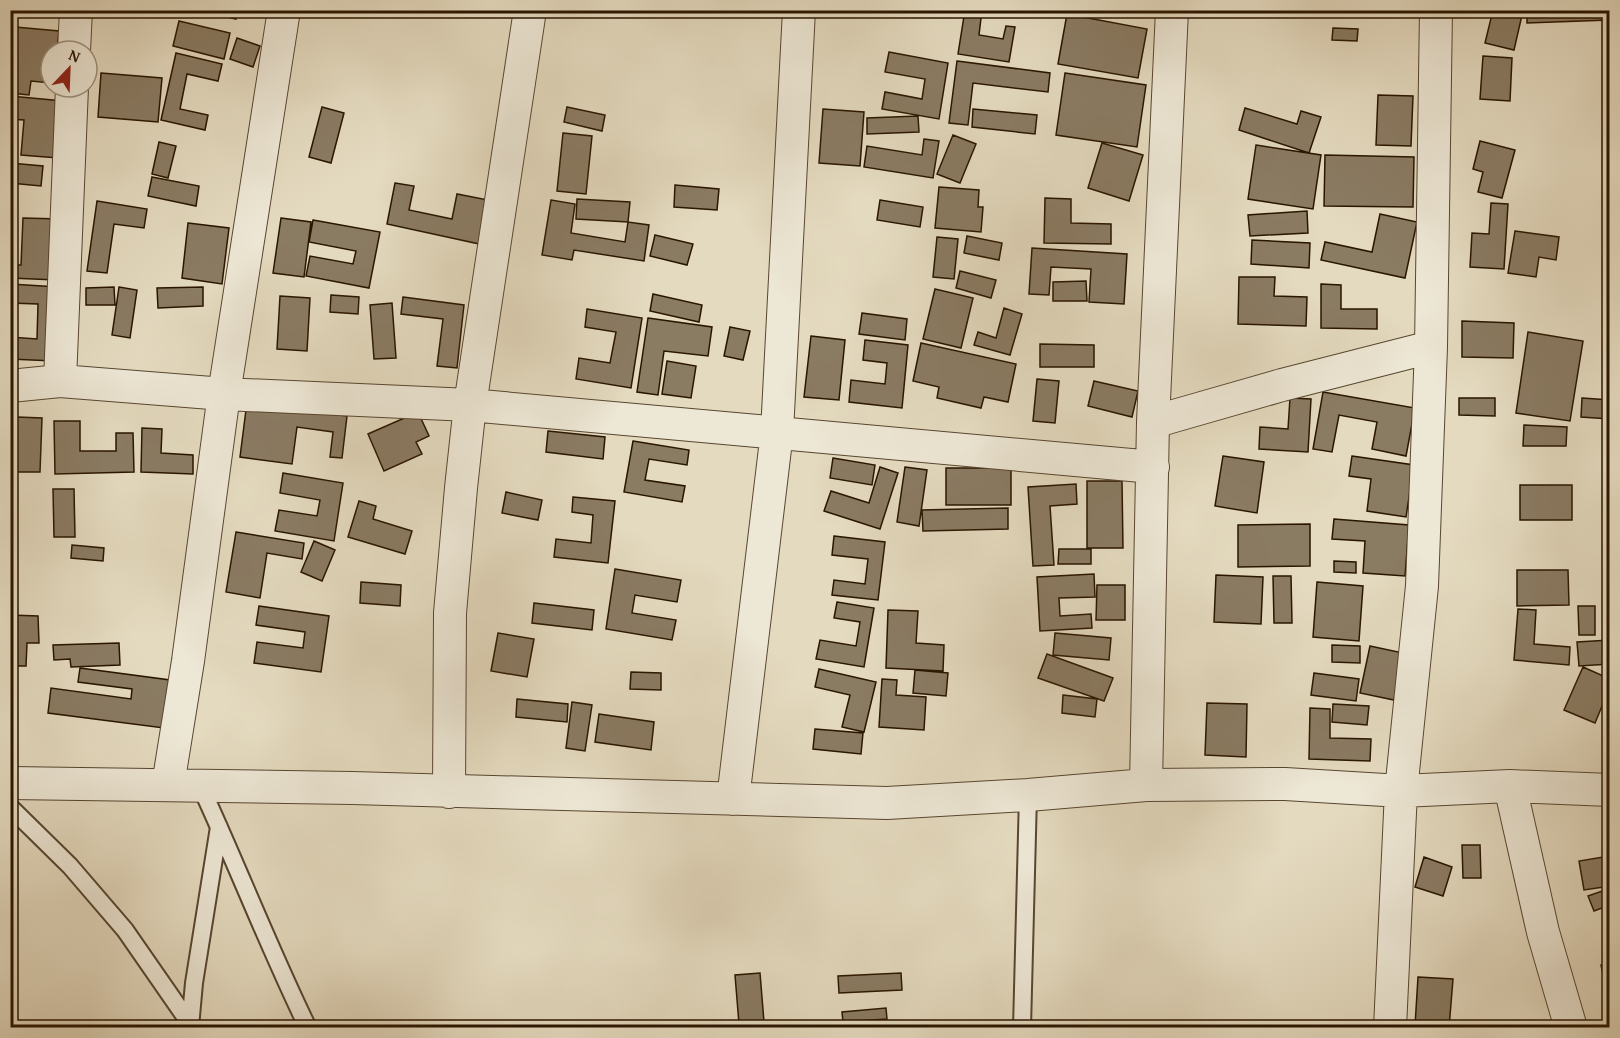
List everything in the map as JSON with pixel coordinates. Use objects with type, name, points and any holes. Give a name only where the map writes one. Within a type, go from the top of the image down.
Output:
[{"type":"street","points":[[75,39],[76,10]]},
{"type":"street","points":[[168,785],[188,661],[224,394],[284,10]]},
{"type":"street","points":[[449,792],[450,614],[470,405],[530,10]]},
{"type":"street","points":[[733,799],[777,432],[799,10]]},
{"type":"street","points":[[1146,785],[1153,422],[1172,10]]},
{"type":"street","points":[[1390,1028],[1401,791],[1422,586],[1431,347],[1436,10]]},
{"type":"street","points":[[60,381],[72,99]]},
{"type":"street","points":[[1153,422],[1282,385],[1431,347]]},
{"type":"street","points":[[10,386],[60,381],[224,394],[470,405],[1153,467]]},
{"type":"street","points":[[10,783],[200,785],[887,803],[1146,785],[1285,784],[1401,791],[1510,786],[1610,790]]},
{"type":"street","points":[[1510,786],[1543,932],[1571,1028]]},
{"type":"lane","points":[[200,785],[308,1028]]},
{"type":"lane","points":[[1022,1028],[1028,795]]},
{"type":"lane","points":[[10,807],[69,866],[125,930],[191,1026]]},
{"type":"lane","points":[[191,1026],[194,983],[219,827]]},
{"type":"building","points":[[10,10],[40,10],[40,16],[10,14]]},
{"type":"building","points":[[210,10],[238,10],[236,19],[209,13]]},
{"type":"building","points":[[965,10],[982,10],[979,35],[1003,39],[1006,26],[1015,27],[1009,62],[958,54]]},
{"type":"building","points":[[1493,10],[1522,15],[1514,50],[1485,43]]},
{"type":"building","points":[[1527,10],[1609,10],[1609,20],[1527,23]]},
{"type":"building","points":[[1067,14],[1147,29],[1138,78],[1058,64]]},
{"type":"building","points":[[179,21],[230,33],[224,59],[173,46]]},
{"type":"building","points":[[15,27],[59,31],[58,39],[39,39],[39,82],[31,81],[29,95],[10,93]]},
{"type":"building","points":[[1333,28],[1358,29],[1357,41],[1332,40]]},
{"type":"building","points":[[237,38],[260,46],[253,67],[230,59]]},
{"type":"building","points":[[889,52],[948,63],[939,119],[882,109],[885,92],[922,99],[925,79],[885,72]]},
{"type":"building","points":[[176,53],[222,64],[218,81],[187,74],[180,109],[208,115],[205,130],[161,120]]},
{"type":"building","points":[[1483,56],[1512,58],[1510,101],[1480,99]]},
{"type":"building","points":[[957,61],[1050,73],[1048,92],[973,83],[968,125],[949,123]]},
{"type":"building","points":[[101,73],[162,78],[158,122],[98,117]]},
{"type":"building","points":[[1065,73],[1146,85],[1137,147],[1056,135]]},
{"type":"building","points":[[1378,95],[1413,96],[1411,146],[1376,145]]},
{"type":"building","points":[[10,96],[63,101],[58,158],[21,155],[24,120],[10,119]]},
{"type":"building","points":[[322,107],[344,113],[331,163],[309,157]]},
{"type":"building","points":[[567,107],[605,115],[602,131],[564,122]]},
{"type":"building","points":[[1245,108],[1297,124],[1301,111],[1321,117],[1309,153],[1239,130]]},
{"type":"building","points":[[823,109],[864,112],[860,166],[819,163]]},
{"type":"building","points":[[973,109],[1037,115],[1035,134],[972,127]]},
{"type":"building","points":[[918,116],[919,132],[867,134],[867,118]]},
{"type":"building","points":[[563,133],[592,136],[586,194],[557,191]]},
{"type":"building","points":[[953,135],[976,144],[960,183],[937,174]]},
{"type":"building","points":[[924,139],[939,141],[933,178],[864,167],[867,146],[922,155]]},
{"type":"building","points":[[1480,141],[1515,150],[1502,198],[1478,192],[1483,172],[1473,169]]},
{"type":"building","points":[[159,142],[176,146],[168,178],[152,174]]},
{"type":"building","points":[[1102,143],[1143,155],[1129,201],[1088,188]]},
{"type":"building","points":[[1256,145],[1321,155],[1313,209],[1248,199]]},
{"type":"building","points":[[1325,155],[1414,157],[1413,207],[1324,206]]},
{"type":"building","points":[[10,163],[43,166],[41,186],[10,183]]},
{"type":"building","points":[[152,177],[199,186],[196,206],[148,196]]},
{"type":"building","points":[[395,183],[414,186],[409,210],[452,219],[457,194],[493,201],[484,245],[387,224]]},
{"type":"building","points":[[675,185],[719,189],[717,210],[674,207]]},
{"type":"building","points":[[939,187],[979,190],[978,207],[983,207],[981,232],[935,228]]},
{"type":"building","points":[[1045,198],[1071,199],[1071,223],[1111,224],[1111,244],[1044,243]]},
{"type":"building","points":[[577,199],[630,202],[628,222],[576,219]]},
{"type":"building","points":[[551,200],[575,204],[571,233],[625,242],[628,222],[649,225],[644,261],[574,250],[572,260],[542,255]]},
{"type":"building","points":[[880,200],[923,207],[920,227],[877,220]]},
{"type":"building","points":[[97,201],[147,209],[144,228],[114,224],[107,273],[87,271]]},
{"type":"building","points":[[1491,203],[1508,204],[1504,269],[1470,267],[1472,233],[1489,234]]},
{"type":"building","points":[[1307,211],[1308,233],[1250,236],[1248,215]]},
{"type":"building","points":[[1380,214],[1417,222],[1405,278],[1321,260],[1325,242],[1372,252]]},
{"type":"building","points":[[23,218],[60,219],[56,280],[10,278],[10,265],[21,265]]},
{"type":"building","points":[[281,218],[311,222],[304,277],[273,273]]},
{"type":"building","points":[[313,220],[380,232],[369,288],[306,276],[310,256],[353,264],[356,251],[309,242]]},
{"type":"building","points":[[188,223],[229,228],[222,284],[182,278]]},
{"type":"building","points":[[1515,231],[1559,237],[1556,260],[1539,257],[1536,277],[1508,273]]},
{"type":"building","points":[[655,235],[693,244],[687,265],[650,256]]},
{"type":"building","points":[[967,236],[1002,243],[999,260],[964,253]]},
{"type":"building","points":[[937,237],[958,239],[954,279],[933,277]]},
{"type":"building","points":[[1252,240],[1310,243],[1309,268],[1251,264]]},
{"type":"building","points":[[1032,248],[1127,254],[1124,304],[1089,302],[1091,269],[1051,267],[1049,295],[1029,294]]},
{"type":"building","points":[[960,271],[996,280],[991,298],[956,288]]},
{"type":"building","points":[[1239,277],[1275,277],[1274,296],[1307,297],[1306,326],[1238,324]]},
{"type":"building","points":[[1086,281],[1087,301],[1053,301],[1053,282]]},
{"type":"building","points":[[10,284],[58,287],[54,361],[10,359],[10,337],[37,339],[38,304],[10,303]]},
{"type":"building","points":[[1321,284],[1341,285],[1341,309],[1377,309],[1377,329],[1321,328]]},
{"type":"building","points":[[114,287],[115,305],[86,305],[86,288]]},
{"type":"building","points":[[119,287],[137,290],[130,338],[112,335]]},
{"type":"building","points":[[203,287],[203,306],[158,308],[157,288]]},
{"type":"building","points":[[935,289],[973,298],[961,348],[923,339]]},
{"type":"building","points":[[653,294],[702,305],[699,322],[650,311]]},
{"type":"building","points":[[331,295],[359,297],[358,314],[330,312]]},
{"type":"building","points":[[280,296],[310,298],[307,351],[277,349]]},
{"type":"building","points":[[403,297],[464,305],[457,368],[437,366],[443,319],[401,314]]},
{"type":"building","points":[[392,303],[396,358],[374,359],[370,305]]},
{"type":"building","points":[[1004,308],[1022,314],[1010,355],[974,345],[978,332],[996,338]]},
{"type":"building","points":[[587,309],[642,318],[631,388],[576,379],[579,358],[610,363],[616,332],[585,327]]},
{"type":"building","points":[[862,313],[907,319],[905,340],[859,334]]},
{"type":"building","points":[[648,318],[712,327],[708,356],[664,351],[658,395],[637,392]]},
{"type":"building","points":[[1462,321],[1514,323],[1513,358],[1462,357]]},
{"type":"building","points":[[730,327],[750,331],[743,360],[724,356]]},
{"type":"building","points":[[1528,332],[1583,341],[1570,421],[1516,413]]},
{"type":"building","points":[[811,336],[845,340],[839,400],[804,397]]},
{"type":"building","points":[[865,340],[908,345],[902,408],[849,402],[851,380],[885,384],[887,363],[863,360]]},
{"type":"building","points":[[921,343],[1016,364],[1008,402],[984,397],[981,408],[937,398],[939,387],[913,381]]},
{"type":"building","points":[[1040,344],[1094,345],[1094,367],[1040,367]]},
{"type":"building","points":[[667,361],[696,366],[691,398],[662,394]]},
{"type":"building","points":[[1037,379],[1059,381],[1055,423],[1033,421]]},
{"type":"building","points":[[1094,381],[1138,391],[1132,417],[1088,406]]},
{"type":"building","points":[[1323,392],[1415,408],[1406,456],[1372,449],[1377,422],[1339,415],[1332,452],[1313,449]]},
{"type":"building","points":[[1290,398],[1311,399],[1308,452],[1259,449],[1260,427],[1288,429]]},
{"type":"building","points":[[1459,398],[1495,398],[1495,416],[1459,415]]},
{"type":"building","points":[[1582,398],[1610,400],[1610,419],[1581,417]]},
{"type":"building","points":[[247,402],[347,416],[342,458],[330,457],[333,432],[297,427],[292,464],[240,457]]},
{"type":"building","points":[[418,412],[429,436],[416,442],[422,454],[384,471],[368,434]]},
{"type":"building","points":[[17,417],[42,418],[40,472],[10,472],[10,452],[17,452]]},
{"type":"building","points":[[54,421],[80,421],[80,451],[116,451],[116,433],[133,433],[134,472],[55,474]]},
{"type":"building","points":[[1524,425],[1567,427],[1566,446],[1523,446]]},
{"type":"building","points":[[142,428],[162,429],[161,453],[193,455],[193,474],[141,472]]},
{"type":"building","points":[[548,431],[605,437],[603,459],[546,452]]},
{"type":"building","points":[[633,441],[689,450],[687,465],[649,459],[645,480],[685,486],[682,502],[624,492]]},
{"type":"building","points":[[1223,456],[1264,462],[1257,513],[1215,506]]},
{"type":"building","points":[[1352,456],[1414,465],[1406,517],[1367,511],[1371,479],[1349,476]]},
{"type":"building","points":[[833,458],[875,465],[872,485],[830,478]]},
{"type":"building","points":[[880,467],[898,473],[880,529],[824,511],[831,491],[869,503]]},
{"type":"building","points":[[905,467],[927,470],[919,526],[897,522]]},
{"type":"building","points":[[946,468],[1011,468],[1011,505],[946,505]]},
{"type":"building","points":[[283,473],[343,483],[334,541],[275,531],[279,510],[317,516],[320,500],[280,493]]},
{"type":"building","points":[[1087,481],[1122,481],[1123,548],[1087,548]]},
{"type":"building","points":[[1076,484],[1077,504],[1050,506],[1054,565],[1033,566],[1028,487]]},
{"type":"building","points":[[1520,485],[1572,485],[1572,520],[1520,520]]},
{"type":"building","points":[[53,489],[74,489],[75,537],[54,537]]},
{"type":"building","points":[[506,492],[542,500],[538,520],[502,513]]},
{"type":"building","points":[[573,497],[615,501],[608,563],[554,557],[556,539],[591,543],[593,515],[572,512]]},
{"type":"building","points":[[359,501],[376,506],[373,519],[412,531],[405,554],[348,537]]},
{"type":"building","points":[[1008,508],[1008,529],[923,531],[922,510]]},
{"type":"building","points":[[1334,519],[1409,525],[1405,576],[1363,573],[1365,541],[1332,539]]},
{"type":"building","points":[[1310,524],[1310,566],[1238,567],[1238,525]]},
{"type":"building","points":[[236,532],[304,543],[302,559],[267,553],[260,598],[226,592]]},
{"type":"building","points":[[834,536],[885,542],[878,600],[832,595],[834,580],[865,584],[868,559],[832,555]]},
{"type":"building","points":[[314,541],[335,550],[322,581],[301,572]]},
{"type":"building","points":[[72,545],[104,548],[103,561],[71,558]]},
{"type":"building","points":[[1059,549],[1091,549],[1091,564],[1058,564]]},
{"type":"building","points":[[1334,561],[1356,562],[1356,573],[1334,572]]},
{"type":"building","points":[[615,569],[681,580],[677,602],[635,595],[632,613],[676,620],[672,640],[606,629]]},
{"type":"building","points":[[1517,570],[1568,570],[1569,605],[1517,606]]},
{"type":"building","points":[[1094,574],[1095,597],[1059,598],[1060,616],[1091,614],[1092,628],[1040,631],[1037,577]]},
{"type":"building","points":[[1216,575],[1263,577],[1261,624],[1214,622]]},
{"type":"building","points":[[1273,576],[1291,576],[1292,623],[1274,623]]},
{"type":"building","points":[[361,582],[401,585],[400,606],[360,603]]},
{"type":"building","points":[[1317,582],[1363,586],[1359,641],[1313,637]]},
{"type":"building","points":[[1097,585],[1125,585],[1125,620],[1096,620]]},
{"type":"building","points":[[837,602],[874,608],[864,667],[816,659],[820,640],[856,646],[860,622],[834,618]]},
{"type":"building","points":[[534,603],[594,610],[592,630],[532,623]]},
{"type":"building","points":[[259,606],[329,616],[321,672],[254,663],[257,642],[303,648],[305,632],[256,625]]},
{"type":"building","points":[[1578,606],[1595,606],[1595,635],[1579,635]]},
{"type":"building","points":[[1518,609],[1536,610],[1534,644],[1570,647],[1569,665],[1514,660]]},
{"type":"building","points":[[888,610],[918,611],[916,643],[944,645],[943,671],[886,668]]},
{"type":"building","points":[[10,615],[38,616],[39,643],[27,643],[26,666],[10,666]]},
{"type":"building","points":[[498,633],[534,639],[527,677],[491,671]]},
{"type":"building","points":[[1055,633],[1111,638],[1109,660],[1053,655]]},
{"type":"building","points":[[1610,640],[1610,664],[1579,666],[1577,642]]},
{"type":"building","points":[[119,643],[120,665],[71,667],[70,659],[54,660],[53,645]]},
{"type":"building","points":[[1332,645],[1360,646],[1360,663],[1332,662]]},
{"type":"building","points":[[1370,646],[1403,653],[1394,700],[1360,693]]},
{"type":"building","points":[[1047,654],[1113,678],[1104,701],[1038,678]]},
{"type":"building","points":[[1583,667],[1610,679],[1610,701],[1605,699],[1595,723],[1564,710]]},
{"type":"building","points":[[80,668],[170,680],[164,728],[48,713],[51,688],[131,699],[132,689],[78,682]]},
{"type":"building","points":[[819,669],[876,682],[864,732],[842,727],[850,695],[815,687]]},
{"type":"building","points":[[915,670],[948,673],[946,696],[913,693]]},
{"type":"building","points":[[631,672],[661,673],[661,690],[630,689]]},
{"type":"building","points":[[1314,673],[1359,679],[1356,701],[1311,695]]},
{"type":"building","points":[[882,679],[897,680],[896,695],[926,697],[924,730],[879,727]]},
{"type":"building","points":[[1063,695],[1097,699],[1095,717],[1062,713]]},
{"type":"building","points":[[517,699],[568,704],[567,722],[516,717]]},
{"type":"building","points":[[572,702],[592,705],[585,751],[566,748]]},
{"type":"building","points":[[1207,703],[1247,704],[1246,757],[1205,755]]},
{"type":"building","points":[[1333,704],[1369,706],[1367,725],[1332,722]]},
{"type":"building","points":[[1310,708],[1330,709],[1330,738],[1371,739],[1370,761],[1309,759]]},
{"type":"building","points":[[599,714],[654,722],[651,750],[595,742]]},
{"type":"building","points":[[815,729],[863,733],[861,754],[813,749]]},
{"type":"building","points":[[1462,845],[1480,845],[1481,878],[1463,878]]},
{"type":"building","points":[[1610,856],[1610,886],[1584,890],[1579,861]]},
{"type":"building","points":[[1424,857],[1452,867],[1443,896],[1415,887]]},
{"type":"building","points":[[1608,889],[1610,905],[1594,911],[1588,896]]},
{"type":"building","points":[[1610,963],[1610,1008],[1601,965]]},
{"type":"building","points":[[760,973],[764,1022],[739,1024],[735,975]]},
{"type":"building","points":[[901,973],[902,990],[839,993],[838,976]]},
{"type":"building","points":[[1418,977],[1453,979],[1449,1028],[1415,1026]]},
{"type":"building","points":[[886,1008],[887,1019],[843,1022],[842,1012]]}]
